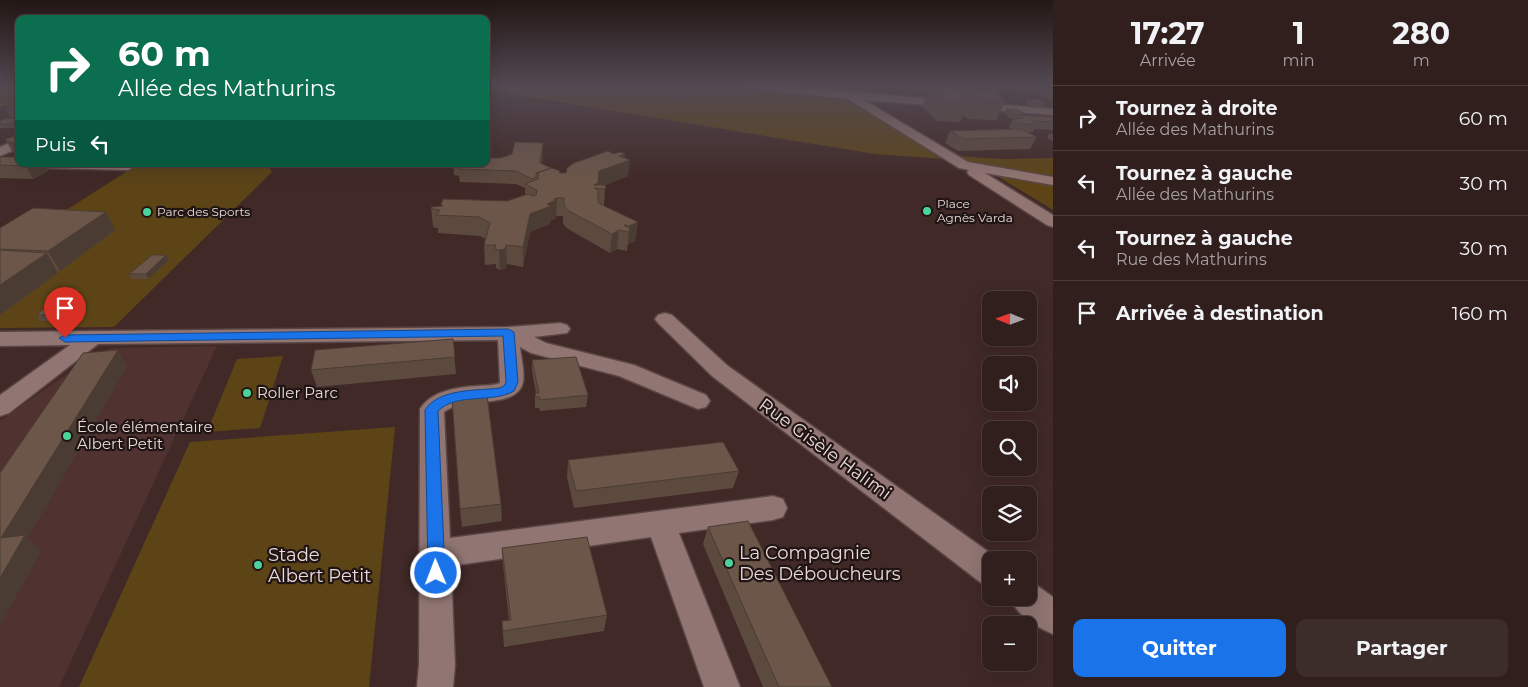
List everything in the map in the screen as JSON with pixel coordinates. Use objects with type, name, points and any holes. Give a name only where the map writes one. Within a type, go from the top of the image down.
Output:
[{"type":"street","points":[[886,117],[1053,222]]},
{"type":"street","points":[[0,152],[15,146]]},
{"type":"street","points":[[964,165],[1053,182]]},
{"type":"street","name":"Rue Gisèle Halimi","points":[[665,319],[720,371],[982,565]]},
{"type":"street","points":[[0,339],[508,332],[560,329]]},
{"type":"street","points":[[508,332],[539,348],[626,370],[698,401]]},
{"type":"street","points":[[435,687],[437,665],[436,554],[432,410],[440,402],[452,398],[502,392],[509,388],[512,382],[508,332]]},
{"type":"street","points":[[0,407],[92,338]]},
{"type":"street","points":[[436,554],[773,508]]},
{"type":"street","points":[[660,523],[722,687]]},
{"type":"street","points":[[1037,605],[1053,617]]},
{"type":"shaded area","points":[[650,117],[876,117],[944,159],[875,154]]},
{"type":"shaded area","points":[[956,156],[1002,159],[1053,158],[1053,178],[968,163]]},
{"type":"shaded area","name":"Parc des Sports","points":[[134,167],[269,167],[272,172],[114,327],[0,328],[0,252]]},
{"type":"shaded area","points":[[997,174],[1053,183],[1053,210],[997,176]]},
{"type":"shaded area","points":[[217,346],[59,687],[0,687],[0,421],[98,352],[113,348]]},
{"type":"shaded area","name":"Roller Parc","points":[[283,356],[260,428],[207,432],[237,359]]},
{"type":"shaded area","name":"Stade Albert Petit","points":[[395,427],[369,687],[79,687],[190,442]]},
{"type":"building","points":[[1022,117],[1053,117],[1053,122],[1032,121],[1037,124],[1019,124],[1013,119],[1023,118]]},
{"type":"building","points":[[7,118],[15,118],[15,124],[0,124],[0,121]]},
{"type":"building","points":[[1021,129],[1037,137],[964,139],[950,131]]},
{"type":"building","points":[[15,136],[15,142],[11,143],[5,139]]},
{"type":"building","points":[[515,142],[543,143],[540,163],[551,168],[536,173],[536,177],[532,179],[516,171],[459,169],[460,167],[490,167],[490,158],[500,158],[512,154]]},
{"type":"building","points":[[608,151],[613,154],[620,152],[625,154],[619,156],[630,160],[599,171],[598,183],[594,185],[605,185],[606,189],[594,188],[598,190],[598,202],[600,204],[638,222],[629,226],[624,225],[630,229],[629,232],[619,230],[612,234],[569,211],[564,206],[564,198],[557,198],[547,204],[551,206],[530,214],[523,247],[506,245],[505,249],[499,250],[495,249],[496,245],[484,245],[490,223],[479,217],[436,215],[440,210],[431,207],[443,206],[441,204],[443,199],[507,201],[528,194],[536,195],[537,190],[525,184],[538,179],[539,174],[536,173],[552,168],[560,171],[559,173],[566,173],[567,168],[574,163]]},
{"type":"building","points":[[0,157],[15,157],[15,166],[0,165]]},
{"type":"building","points":[[33,208],[106,212],[48,251],[0,249],[0,228]]},
{"type":"building","points":[[0,250],[47,253],[0,285]]},
{"type":"building","points":[[152,255],[166,255],[146,274],[129,274]]},
{"type":"building","points":[[51,302],[73,302],[60,315],[37,315]]},
{"type":"building","points":[[453,339],[455,357],[311,370],[315,350]]},
{"type":"building","points":[[118,350],[1,538],[25,535],[0,578],[0,473],[83,353]]},
{"type":"building","points":[[576,357],[588,395],[540,400],[540,397],[536,397],[535,393],[539,393],[532,360]]},
{"type":"building","points":[[487,395],[501,504],[460,509],[452,398]]},
{"type":"building","points":[[723,442],[739,471],[576,491],[568,460]]},
{"type":"building","points":[[748,521],[832,687],[779,687],[708,527]]},
{"type":"building","points":[[587,537],[607,615],[503,631],[502,621],[511,620],[502,548]]},
{"type":"place","name":"Place Agnès Varda","points":[[927,211]]},
{"type":"place","name":"Parc des Sports","points":[[147,212]]},
{"type":"place","name":"Roller Parc","points":[[247,393]]},
{"type":"place","name":"École élémentaire Albert Petit","points":[[67,436]]},
{"type":"place","name":"La Compagnie Des Déboucheurs","points":[[729,563]]},
{"type":"place","name":"Stade Albert Petit","points":[[258,565]]},
{"type":"route","points":[[65,338],[508,332],[512,382],[509,388],[502,392],[452,398],[440,402],[432,410],[436,573]]}]
